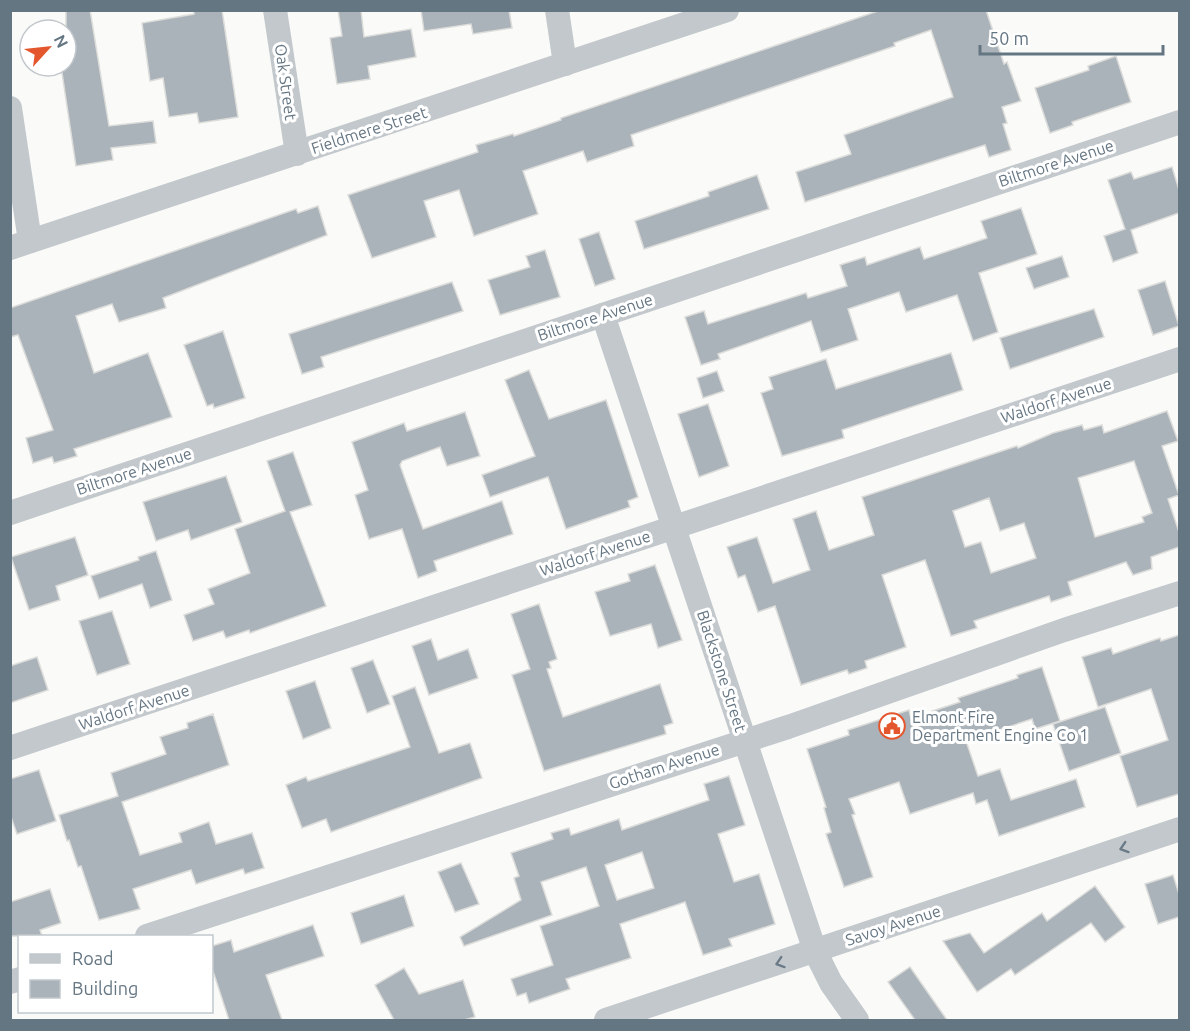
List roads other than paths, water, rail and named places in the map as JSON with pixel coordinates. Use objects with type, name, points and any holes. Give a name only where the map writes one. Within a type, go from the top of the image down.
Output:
[{"type":"street","name":"Oak Street","points":[[276,10],[297,154]]},
{"type":"street","points":[[557,10],[565,64]]},
{"type":"street","name":"Fieldmere Street","points":[[20,245],[727,10]]},
{"type":"street","points":[[10,108],[20,245]]},
{"type":"street","name":"Biltmore Avenue","points":[[10,513],[1179,122]]},
{"type":"street","name":"Blackstone Street","points":[[603,315],[815,951],[831,982],[857,1020]]},
{"type":"street","name":"Waldorf Avenue","points":[[10,748],[1179,359]]},
{"type":"street","name":"Gotham Avenue","points":[[150,935],[744,740],[1179,593]]},
{"type":"street","name":"Savoy Avenue","points":[[606,1020],[1179,829]]},
{"type":"place","name":"Elmont Fire Department Engine Co 1","points":[[892,726]]}]
